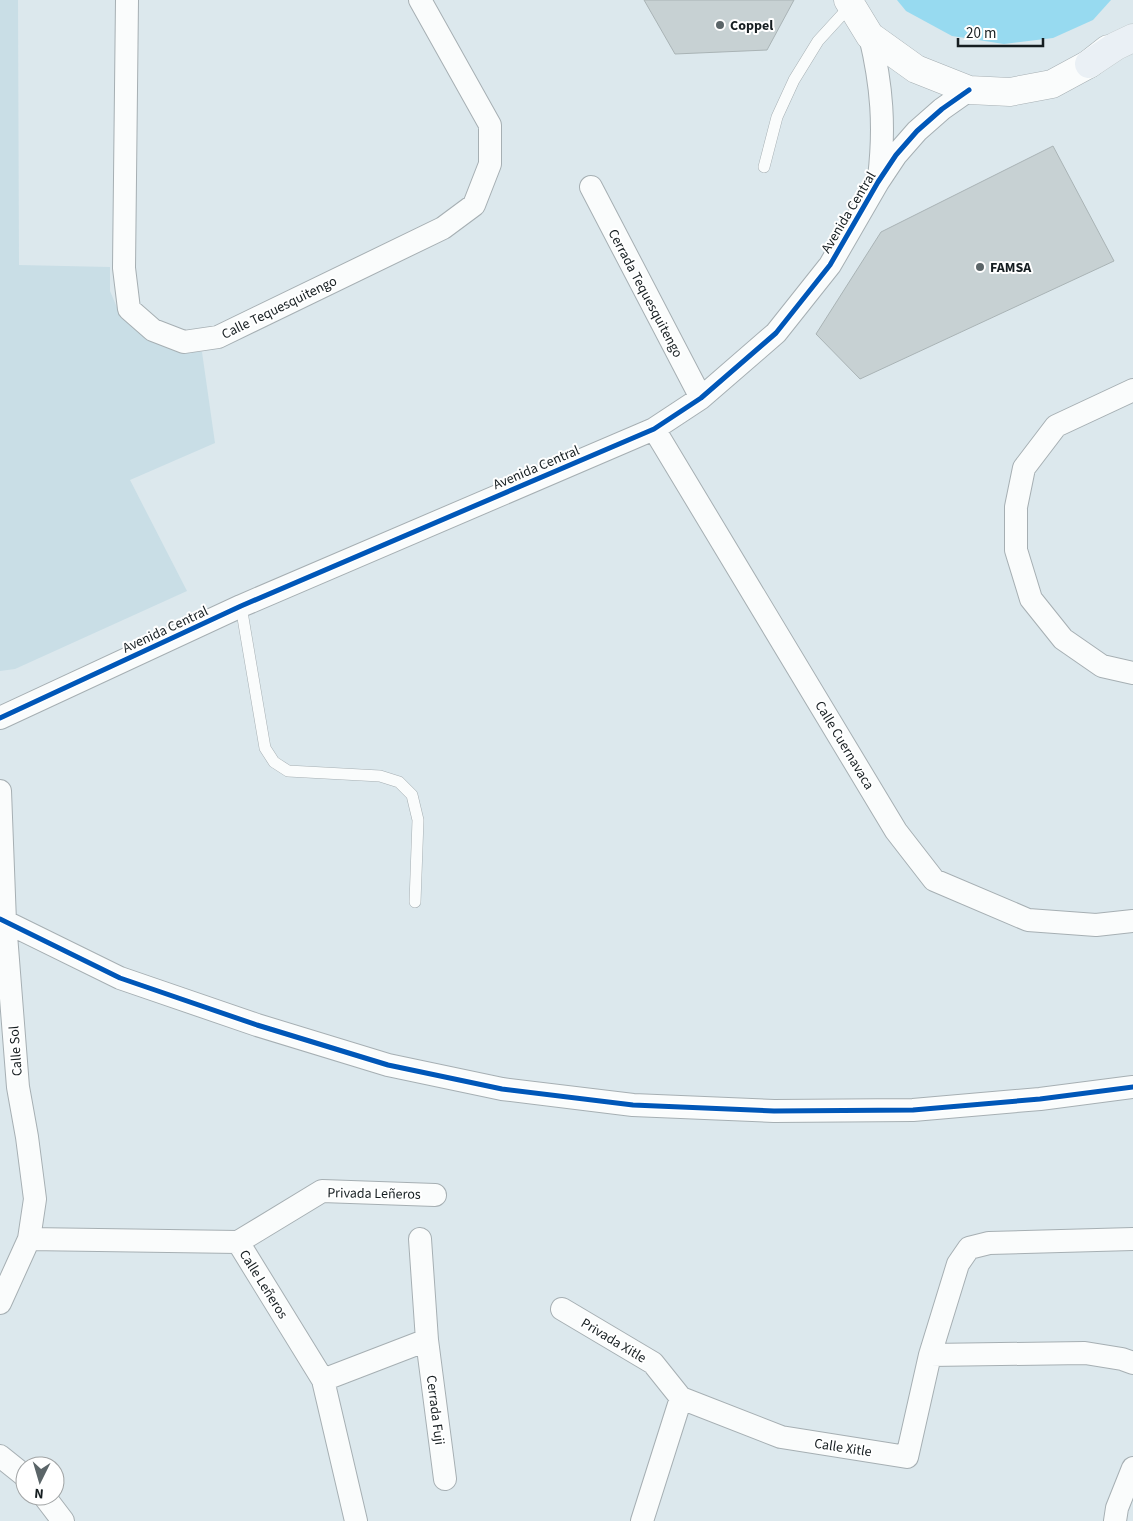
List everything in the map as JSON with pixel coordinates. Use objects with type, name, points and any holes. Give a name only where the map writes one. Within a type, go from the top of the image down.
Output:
[{"type":"main road","points":[[849,3],[870,36],[916,69],[969,90],[1010,92],[1052,84],[1133,38]]},
{"type":"main road","points":[[1089,64],[1128,32],[1133,25]]},
{"type":"street","name":"Calle Tequesquitengo","points":[[127,0],[124,268],[129,308],[153,330],[184,342],[218,337],[443,228],[474,205],[490,164],[490,125],[420,0]]},
{"type":"street","name":"Avenida Central","points":[[870,36],[878,69],[882,112],[882,147],[878,182]]},
{"type":"street","name":"Avenida Central","points":[[0,718],[241,606],[654,429],[701,398],[776,333],[830,265],[878,182],[896,155],[917,131],[942,109],[969,90]]},
{"type":"street","name":"Cerrada Tequesquitengo","points":[[591,187],[701,398]]},
{"type":"street","points":[[1133,390],[1056,426],[1024,468],[1016,507],[1016,550],[1031,599],[1063,639],[1102,666],[1133,673]]},
{"type":"street","name":"Calle Cuernavaca","points":[[654,429],[896,831],[934,880],[1028,920],[1096,925],[1133,921]]},
{"type":"street","name":"Calle Sol","points":[[0,791],[9,1086],[27,1136],[35,1199],[29,1239],[0,1303]]},
{"type":"street","points":[[3,920],[120,978],[257,1025],[388,1065],[502,1089],[632,1105],[774,1111],[913,1110],[1040,1099],[1133,1087]]},
{"type":"street","name":"Privada Leñeros","points":[[238,1242],[322,1191],[434,1195]]},
{"type":"street","name":"Calle Leñeros","points":[[29,1239],[238,1242],[323,1380],[356,1521]]},
{"type":"street","name":"Cerrada Fuji","points":[[420,1239],[427,1340],[445,1479]]},
{"type":"street","name":"Calle Xitle","points":[[681,1398],[781,1438],[907,1457],[930,1355],[958,1264],[969,1248],[989,1243],[1133,1239]]},
{"type":"street","name":"Privada Xitle","points":[[562,1310],[653,1363],[681,1398]]},
{"type":"street","points":[[323,1380],[427,1340]]},
{"type":"street","points":[[930,1355],[1085,1353],[1122,1358],[1133,1363]]},
{"type":"street","points":[[642,1521],[681,1398]]},
{"type":"street","points":[[0,1456],[15,1468]]},
{"type":"street","points":[[1115,1521],[1117,1508],[1133,1468]]},
{"type":"street","points":[[52,1506],[63,1521]]},
{"type":"lane","points":[[764,167],[778,117],[794,80],[818,41],[849,3]]},
{"type":"lane","points":[[241,606],[265,748],[274,762],[288,771],[380,776],[399,782],[412,795],[418,820],[416,902]]},
{"type":"shaded area","points":[[0,0],[18,0],[19,265],[110,267],[110,291],[121,317],[165,347],[202,352],[215,443],[130,480],[187,591],[15,669],[0,671]]},
{"type":"shaded area","points":[[897,0],[1111,0],[1093,20],[1053,38],[1004,44],[952,36],[906,11]]},
{"type":"building","name":"Coppel","points":[[644,0],[794,0],[767,50],[675,54]]},
{"type":"building","name":"FAMSA","points":[[1053,146],[1114,261],[860,379],[816,334],[881,232]]},
{"type":"cycle path","points":[[0,718],[241,606],[654,429],[701,398],[776,333],[830,265],[878,182],[896,155],[917,131],[942,109],[969,90]]},
{"type":"cycle path","points":[[0,919],[120,978],[257,1025],[388,1065],[502,1089],[633,1105],[774,1111],[913,1110],[1040,1099],[1133,1087]]},
{"type":"place","name":"Coppel","points":[[720,25]]},
{"type":"place","name":"FAMSA","points":[[980,267]]}]
